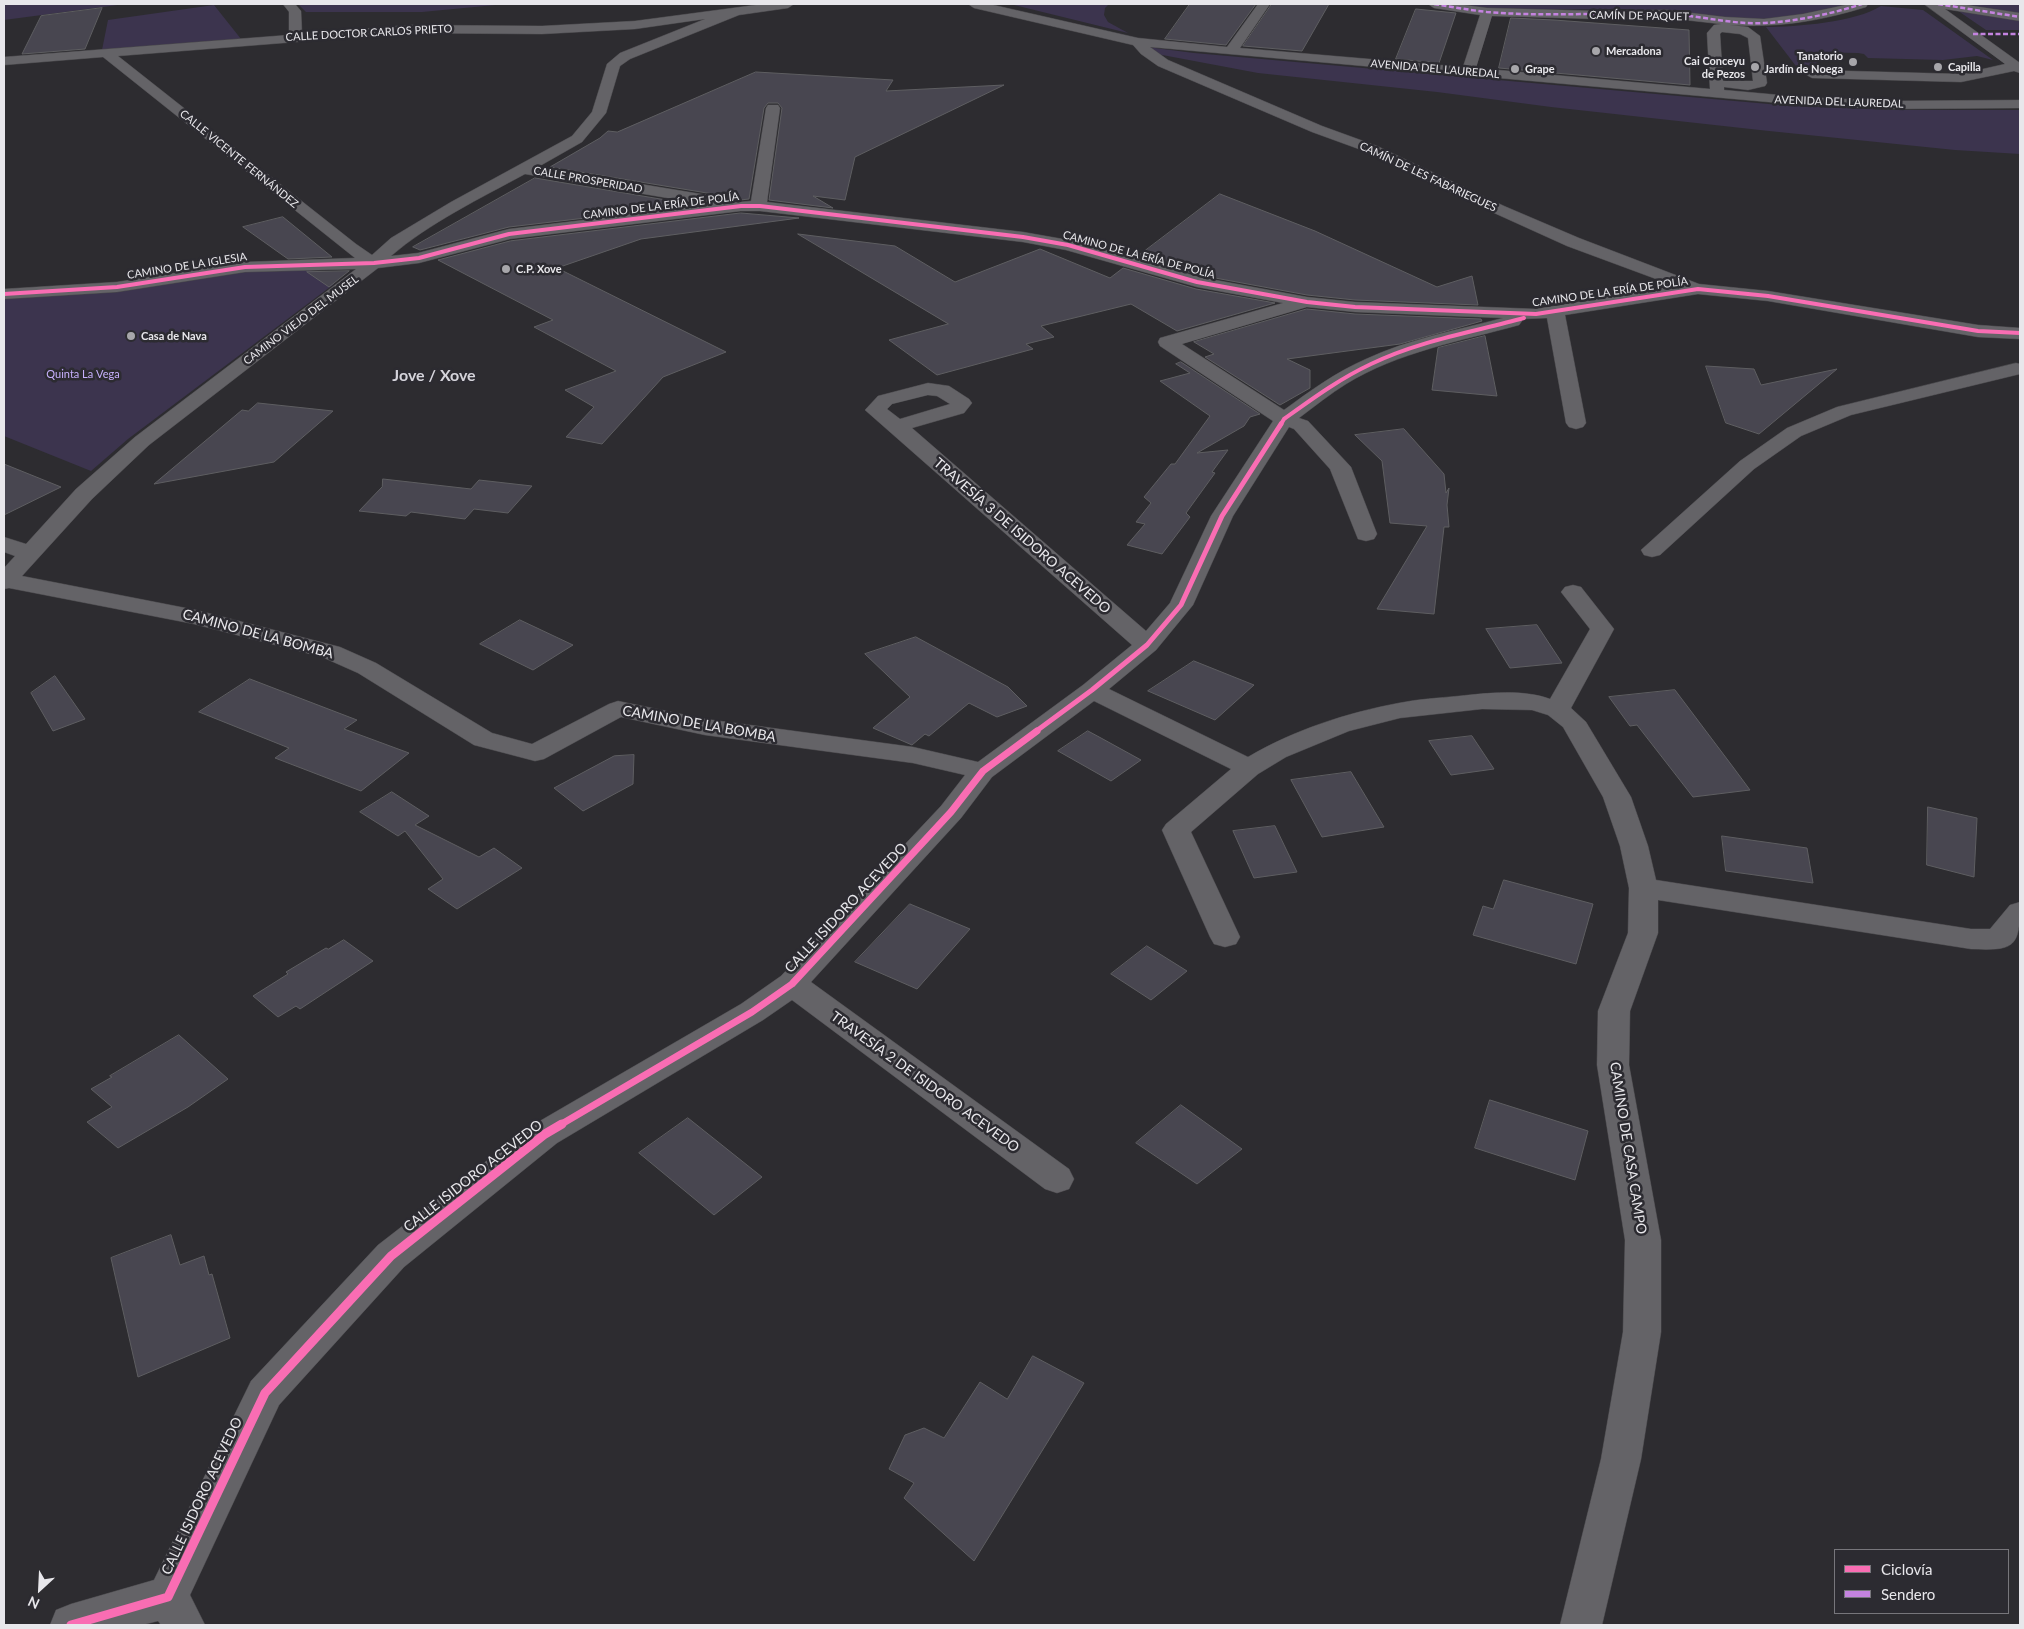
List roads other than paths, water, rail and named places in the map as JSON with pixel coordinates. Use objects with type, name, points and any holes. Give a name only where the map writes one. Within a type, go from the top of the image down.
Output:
[{"type":"street","points":[[289,4],[295,10],[296,37]]},
{"type":"street","points":[[718,4],[734,12],[788,4]]},
{"type":"street","name":"AVENIDA DEL LAUREDAL","points":[[974,4],[1138,42],[1231,51],[1468,72],[1717,89],[1844,103],[2020,104]]},
{"type":"street","points":[[1231,51],[1264,4]]},
{"type":"street","name":"CAMÍN DE PAQUET","points":[[1434,4],[1486,17],[1667,14],[1725,25],[1803,18],[1839,11],[1862,4]]},
{"type":"street","points":[[1930,4],[2019,68]]},
{"type":"street","points":[[1938,4],[2020,17]]},
{"type":"street","name":"CALLE DOCTOR CARLOS PRIETO","points":[[4,61],[296,37],[436,28],[580,29],[634,25],[734,12]]},
{"type":"street","name":"CAMINO VIEJO DEL MUSEL","points":[[5,581],[84,494],[142,441],[374,263],[397,242],[457,205],[577,139],[599,113],[614,64],[625,56],[734,12]]},
{"type":"street","points":[[1468,72],[1486,17],[1510,23]]},
{"type":"street","points":[[1725,25],[1743,30],[1754,36],[1760,83],[1717,89],[1713,33],[1725,25]]},
{"type":"street","points":[[1973,34],[2020,34]]},
{"type":"street","name":"CAMÍN DE LES FABARIEGUES","points":[[1138,42],[1146,51],[1163,63],[1316,129],[1372,149],[1498,209],[1573,242],[1698,289]]},
{"type":"street","name":"CALLE VICENTE FERNÁNDEZ","points":[[106,53],[350,248],[374,263]]},
{"type":"street","points":[[1812,74],[1961,78],[2019,68]]},
{"type":"street","points":[[760,206],[759,201],[773,108]]},
{"type":"street","name":"CALLE PROSPERIDAD","points":[[524,169],[741,206]]},
{"type":"street","name":"CAMINO DE LA ERÍA DE POLÍA","points":[[374,263],[419,258],[509,234],[741,206],[760,206],[1023,237],[1068,245],[1197,282],[1307,302],[1355,307],[1546,313],[1656,294],[1698,289],[1768,296],[1978,332],[2020,334]]},
{"type":"street","name":"CAMINO DE LA IGLESIA","points":[[4,294],[117,287],[245,267],[374,263]]},
{"type":"street","points":[[1307,302],[1166,342],[1284,418],[1301,425],[1340,467],[1366,534]]},
{"type":"street","points":[[1546,313],[1576,423]]},
{"type":"street","name":"CALLE ISIDORO ACEVEDO","points":[[71,1625],[176,1611],[265,1393],[391,1256],[545,1134],[752,1012],[792,984],[951,812],[983,771],[1092,690],[1147,645],[1181,605],[1222,516],[1284,418],[1339,380],[1372,363],[1404,350],[1546,313]]},
{"type":"street","points":[[1652,550],[1748,465],[1794,432],[1844,411],[2007,362],[1978,332]]},
{"type":"street","name":"TRAVESÍA 3 DE ISIDORO ACEVEDO","points":[[897,426],[1147,645]]},
{"type":"street","points":[[4,544],[29,553]]},
{"type":"street","name":"CAMINO DE LA BOMBA","points":[[5,581],[196,617],[330,652],[367,668],[483,739],[535,752],[618,709],[705,727],[913,755],[983,771]]},
{"type":"street","points":[[1557,710],[1602,629],[1573,592]]},
{"type":"street","points":[[1092,690],[1249,768]]},
{"type":"street","name":"CAMINO DE CASA CAMPO","points":[[1225,937],[1176,830],[1249,768],[1277,751],[1340,725],[1400,710],[1482,701],[1535,702],[1557,710],[1573,722],[1617,797],[1634,846],[1643,888],[1643,933],[1614,1011],[1613,1065],[1643,1240],[1642,1332],[1621,1459],[1581,1625]]},
{"type":"street","points":[[1643,888],[1971,939],[1998,940],[2020,912]]},
{"type":"street","name":"TRAVESÍA 2 DE ISIDORO ACEVEDO","points":[[792,984],[1057,1179]]},
{"type":"place","name":"Mercadona","points":[[1596,51]]},
{"type":"place","name":"Tanatorio Jardín de Noega","points":[[1853,62]]},
{"type":"place","name":"Cai Conceyu de Pezos","points":[[1755,67]]},
{"type":"place","name":"Capilla","points":[[1938,67]]},
{"type":"place","name":"Grape","points":[[1515,69]]},
{"type":"place","name":"C.P. Xove","points":[[506,269]]},
{"type":"place","name":"Casa de Nava","points":[[131,336]]},
{"type":"district","name":"Jove / Xove","points":[[434,376]]},
{"type":"park label","name":"Quinta La Vega","points":[[83,374]]}]
